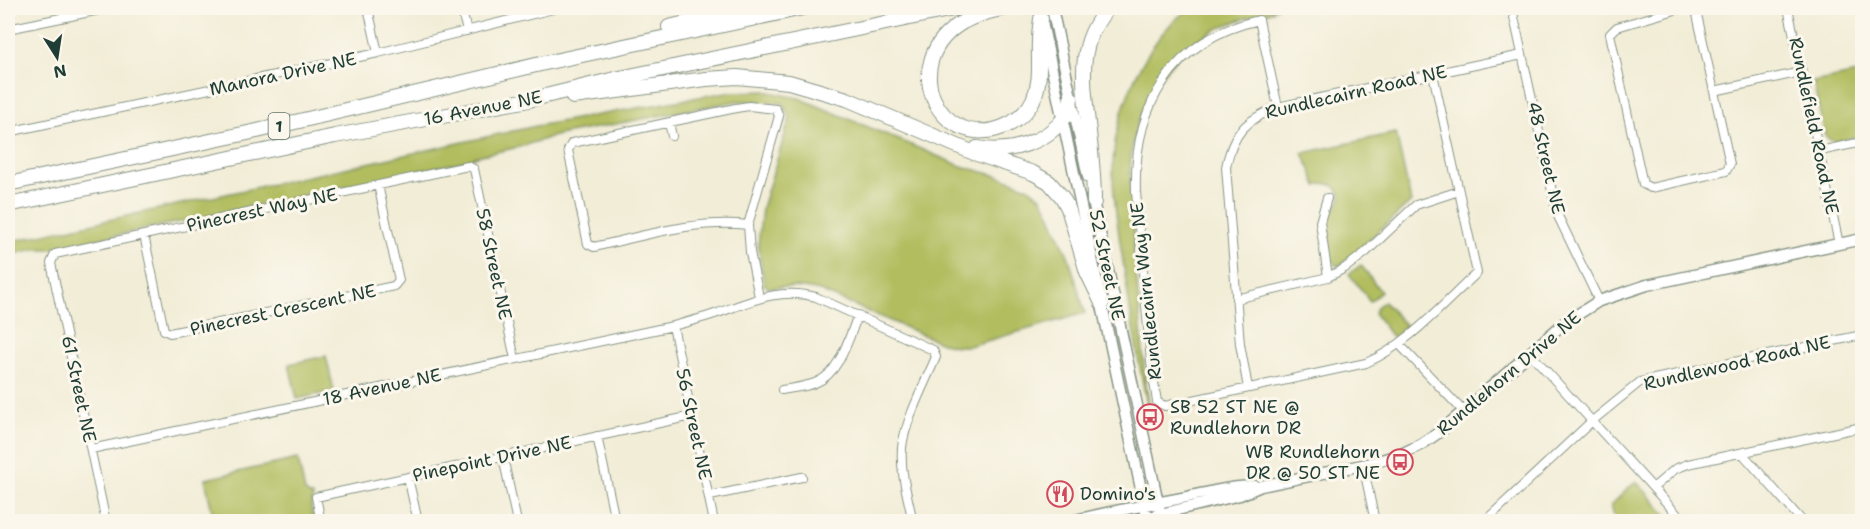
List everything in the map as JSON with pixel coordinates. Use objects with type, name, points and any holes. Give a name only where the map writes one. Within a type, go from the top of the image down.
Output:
[{"type":"highway","points":[[549,62],[583,47],[749,8]]},
{"type":"highway","name":"16 Avenue NE","points":[[8,184],[257,131],[549,62],[804,8]]},
{"type":"highway","name":"16 Avenue NE","points":[[8,205],[335,136],[529,99],[958,8]]},
{"type":"highway","points":[[1006,8],[981,14],[962,23],[940,41],[930,59],[928,79],[932,97],[948,118],[964,127],[983,130],[1001,128],[1018,118],[1031,103],[1038,86],[1047,12]]},
{"type":"highway","points":[[1094,202],[1094,177],[1083,87],[1084,62],[1092,30],[1108,8]]},
{"type":"highway","points":[[529,99],[548,100],[714,78],[763,78],[801,84],[837,95],[974,153],[1033,173],[1056,189],[1068,208],[1087,272],[1102,303]]},
{"type":"highway","points":[[951,143],[990,150],[1022,146],[1046,135],[1066,117],[1071,98]]},
{"type":"main road","name":"52 Street NE","points":[[1047,12],[1071,98],[1161,518]]},
{"type":"main road","name":"52 Street NE","points":[[1047,12],[1063,119],[1148,519]]},
{"type":"main road","name":"Rundlehorn Drive NE","points":[[1127,522],[1161,518],[1240,495],[1262,486],[1401,454],[1441,431],[1564,323],[1599,302],[1647,285],[1863,239]]},
{"type":"main road","name":"Rundlehorn Drive NE","points":[[1067,522],[1158,501],[1238,486],[1262,486]]},
{"type":"street","points":[[8,29],[109,8]]},
{"type":"street","points":[[368,8],[378,53]]},
{"type":"street","points":[[461,8],[468,31]]},
{"type":"street","name":"Manora Drive NE","points":[[8,132],[378,53],[557,8]]},
{"type":"street","name":"48 Street NE","points":[[1512,8],[1557,214],[1599,302]]},
{"type":"street","points":[[1682,8],[1617,27],[1610,34],[1643,184],[1651,188],[1725,171],[1730,164],[1694,8]]},
{"type":"street","name":"Rundlefield Road NE","points":[[1788,8],[1839,244]]},
{"type":"street","name":"Rundlecairn Way NE","points":[[1278,107],[1259,20],[1238,25],[1210,37],[1185,57],[1165,79],[1148,106],[1140,133],[1135,166],[1151,362],[1157,402],[1165,406],[1366,363],[1382,356],[1399,344],[1477,273],[1433,74]]},
{"type":"street","name":"Rundlecairn Road NE","points":[[1248,388],[1240,344],[1226,167],[1230,147],[1239,133],[1256,115],[1278,107],[1522,55]]},
{"type":"street","points":[[1714,91],[1802,72]]},
{"type":"street","points":[[748,225],[725,222],[701,224],[594,247],[588,244],[568,150],[569,145],[749,106],[776,109],[780,116],[748,225],[750,252],[759,297]]},
{"type":"street","points":[[669,123],[672,136]]},
{"type":"street","points":[[1820,151],[1863,142]]},
{"type":"street","name":"Pinecrest Way NE","points":[[52,257],[55,254],[468,166],[474,169]]},
{"type":"street","name":"58 Street NE","points":[[474,169],[515,359]]},
{"type":"street","name":"Pinecrest Crescent NE","points":[[144,235],[164,330],[170,333],[394,286],[399,280],[378,185]]},
{"type":"street","points":[[1236,299],[1328,277],[1365,253],[1416,205],[1459,191]]},
{"type":"street","points":[[1327,198],[1320,222],[1328,277]]},
{"type":"street","name":"61 Street NE","points":[[52,257],[51,262],[106,522]]},
{"type":"street","name":"18 Avenue NE","points":[[91,449],[673,326],[759,297],[786,292],[802,293],[858,315],[933,350],[936,357],[904,433],[902,449],[902,469],[913,522]]},
{"type":"street","points":[[782,390],[816,383],[828,375],[840,357],[858,315]]},
{"type":"street","name":"56 Street NE","points":[[673,326],[714,522]]},
{"type":"street","name":"Rundlewood Road NE","points":[[1484,522],[1591,422],[1640,382],[1863,335]]},
{"type":"street","points":[[1399,344],[1463,411]]},
{"type":"street","points":[[1530,353],[1684,522]]},
{"type":"street","name":"Pinepoint Drive NE","points":[[321,522],[316,497],[692,416]]},
{"type":"street","points":[[1653,488],[1675,469],[1688,464],[1863,427]]},
{"type":"street","points":[[597,436],[614,515]]},
{"type":"street","points":[[1742,453],[1803,522]]},
{"type":"street","points":[[503,456],[517,522]]},
{"type":"street","points":[[1363,464],[1375,522]]},
{"type":"street","points":[[408,477],[418,522]]},
{"type":"street","points":[[710,496],[802,477]]},
{"type":"street","points":[[1852,522],[1863,519]]},
{"type":"green space","points":[[1193,8],[1278,8],[1223,26],[1193,43],[1157,82],[1135,132],[1130,178],[1149,403],[1147,403],[1139,366],[1116,214],[1113,183],[1114,153],[1122,111],[1139,70],[1162,35],[1177,18]]},
{"type":"green space","points":[[1862,72],[1862,136],[1833,142],[1825,136],[1813,82]]},
{"type":"green space","points":[[765,91],[799,98],[961,166],[1002,177],[1027,187],[1041,197],[1048,209],[1069,258],[1085,313],[969,346],[956,346],[942,343],[820,291],[794,287],[769,288],[764,284],[758,246],[762,208],[790,118],[782,103],[737,101],[558,135],[465,161],[52,249],[35,249],[8,255],[8,242],[536,126],[727,92]]},
{"type":"green space","points":[[1396,133],[1411,202],[1341,265],[1336,266],[1330,258],[1327,222],[1341,199],[1340,194],[1333,185],[1317,186],[1303,153]]},
{"type":"green space","points":[[1361,265],[1381,292],[1370,301],[1349,274]]},
{"type":"green space","points":[[1384,302],[1407,327],[1393,338],[1374,313]]},
{"type":"green space","points":[[326,356],[334,391],[297,399],[289,364]]},
{"type":"green space","points":[[298,459],[305,492],[313,497],[311,507],[314,521],[214,521],[205,479]]},
{"type":"green space","points":[[1636,481],[1672,521],[1615,521],[1611,505]]},
{"type":"place","name":"SB 52 ST NE @ Rundlehorn DR","points":[[1150,417]]},
{"type":"place","name":"WB Rundlehorn DR @ 50 ST NE","points":[[1400,462]]},
{"type":"place","name":"Domino's","points":[[1060,494]]}]
